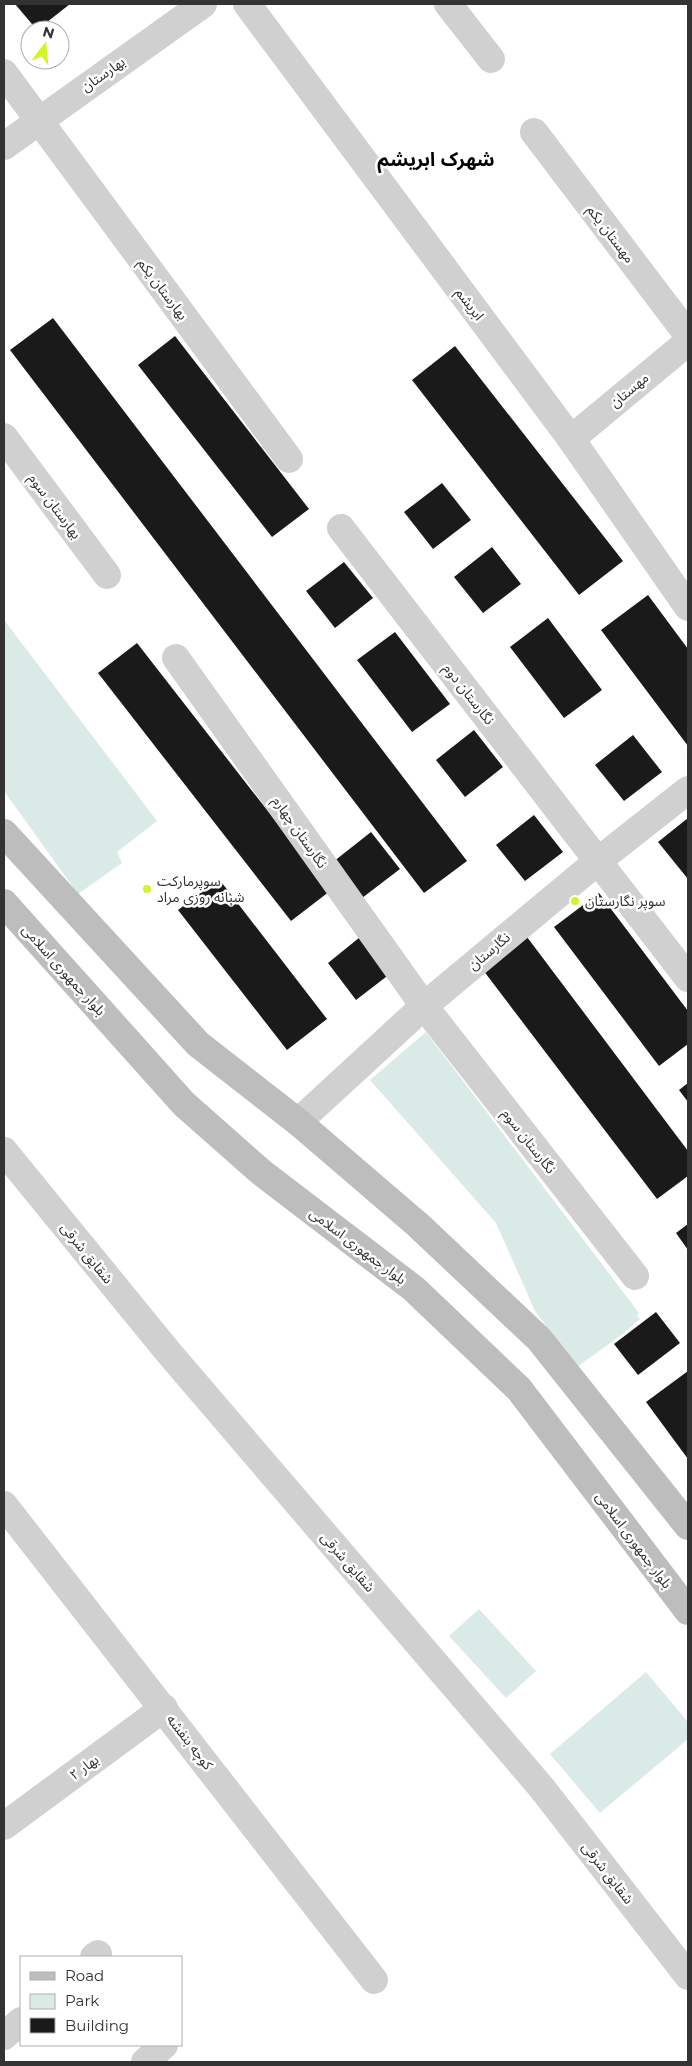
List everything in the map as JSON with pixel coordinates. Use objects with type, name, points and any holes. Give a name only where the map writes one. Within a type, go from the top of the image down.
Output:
[{"type":"main road","points":[[4,833],[198,1044],[298,1122],[418,1225],[539,1339],[688,1526]]},
{"type":"main road","name":"بلوار جمهوری اسلامی","points":[[4,903],[184,1104],[262,1172],[414,1289],[519,1389],[688,1611]]},
{"type":"street","name":"بهارستان","points":[[4,146],[203,4]]},
{"type":"street","name":"ابریشم","points":[[247,4],[571,438],[688,607]]},
{"type":"street","points":[[448,4],[491,59]]},
{"type":"street","name":"بهارستان یکم","points":[[4,73],[289,459]]},
{"type":"street","name":"مهستان یکم","points":[[534,132],[688,335]]},
{"type":"street","name":"مهستان","points":[[571,438],[688,342]]},
{"type":"street","name":"بهارستان سوم","points":[[4,437],[107,575]]},
{"type":"street","name":"نگارستان دوم","points":[[341,528],[688,978]]},
{"type":"street","name":"نگارستان چهارم","points":[[176,658],[424,1006]]},
{"type":"street","name":"نگارستان","points":[[298,1122],[424,1006],[598,861],[688,790]]},
{"type":"street","name":"نگارستان سوم","points":[[424,1006],[635,1276]]},
{"type":"street","name":"شقایق شرقی","points":[[4,1151],[169,1353],[541,1787],[688,1976]]},
{"type":"street","name":"کوچه بنفشه","points":[[4,1505],[374,1980]]},
{"type":"street","name":"بهار ۲","points":[[4,1826],[164,1708]]},
{"type":"street","points":[[4,2036],[20,2022]]},
{"type":"street","points":[[145,2062],[163,2046]]},
{"type":"green space","points":[[4,620],[157,821],[117,852],[122,863],[78,894],[4,791]]},
{"type":"green space","points":[[426,1032],[639,1313],[637,1316],[640,1319],[624,1333],[577,1367],[535,1311],[496,1223],[370,1080]]},
{"type":"green space","points":[[479,1609],[536,1671],[506,1698],[449,1636]]},
{"type":"green space","points":[[646,1672],[688,1722],[688,1739],[600,1813],[550,1754]]},
{"type":"building","points":[[15,4],[70,4],[50,20],[29,20]]},
{"type":"building","points":[[53,318],[467,861],[424,893],[10,350]]},
{"type":"building","points":[[175,336],[309,509],[272,537],[138,365]]},
{"type":"building","points":[[455,346],[623,561],[579,595],[412,380]]},
{"type":"building","points":[[442,483],[471,520],[433,549],[404,512]]},
{"type":"building","points":[[492,547],[521,584],[483,613],[454,577]]},
{"type":"building","points":[[344,562],[373,598],[335,628],[306,591]]},
{"type":"building","points":[[648,595],[688,649],[688,746],[601,630]]},
{"type":"building","points":[[548,618],[602,690],[564,718],[510,647]]},
{"type":"building","points":[[395,632],[450,704],[412,732],[357,660]]},
{"type":"building","points":[[137,643],[330,891],[291,921],[98,673]]},
{"type":"building","points":[[474,730],[503,767],[465,797],[436,760]]},
{"type":"building","points":[[633,735],[662,772],[624,801],[595,765]]},
{"type":"building","points":[[534,815],[563,852],[525,881],[496,845]]},
{"type":"building","points":[[688,818],[688,879],[658,842]]},
{"type":"building","points":[[371,832],[400,869],[362,898],[333,862]]},
{"type":"building","points":[[219,879],[327,1019],[287,1050],[178,910]]},
{"type":"building","points":[[599,893],[688,1011],[688,1044],[659,1066],[554,927]]},
{"type":"building","points":[[365,933],[395,970],[356,1000],[328,963]]},
{"type":"building","points":[[527,937],[688,1151],[688,1176],[657,1199],[483,970]]},
{"type":"building","points":[[688,1083],[688,1102],[679,1090]]},
{"type":"building","points":[[688,1224],[688,1250],[676,1233]]},
{"type":"building","points":[[656,1312],[680,1343],[638,1375],[614,1344]]},
{"type":"building","points":[[688,1371],[688,1459],[646,1402]]},
{"type":"place","name":"سوپرمارکت شبانه روزی مراد","points":[[147,889]]},
{"type":"place","name":"سوپر نگارستان","points":[[575,901]]},
{"type":"district","name":"شهرک ابریشم","points":[[436,159]]}]
